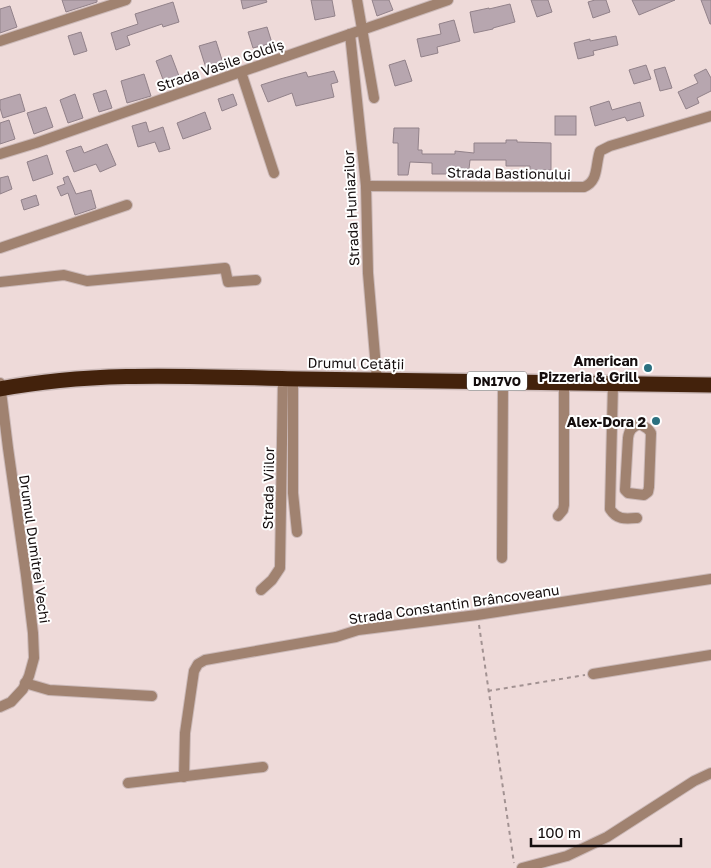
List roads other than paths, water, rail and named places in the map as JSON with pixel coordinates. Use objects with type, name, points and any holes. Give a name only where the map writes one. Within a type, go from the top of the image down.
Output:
[{"type":"highway","name":"Drumul Cetății","points":[[0,387],[95,378],[184,377],[711,385]]},
{"type":"street","points":[[0,41],[126,0]]},
{"type":"street","points":[[357,0],[374,98]]},
{"type":"street","name":"Strada Vasile Goldiș","points":[[0,154],[448,0]]},
{"type":"street","name":"Strada Huniazilor","points":[[350,34],[366,186],[368,273],[377,380]]},
{"type":"street","points":[[241,72],[274,174]]},
{"type":"street","name":"Strada Bastionului","points":[[366,186],[584,187],[591,184],[596,175],[600,151],[610,146],[711,116]]},
{"type":"street","points":[[0,248],[127,205]]},
{"type":"street","points":[[0,282],[64,275],[87,281],[225,268],[228,282],[256,280]]},
{"type":"street","points":[[288,378],[297,532]]},
{"type":"street","name":"Strada Viilor","points":[[261,590],[272,580],[280,568],[288,378]]},
{"type":"street","points":[[502,558],[503,382]]},
{"type":"street","points":[[558,516],[564,510],[564,382]]},
{"type":"street","points":[[613,383],[610,509],[617,517],[637,518]]},
{"type":"street","name":"Drumul Dumitrei Vechi","points":[[0,387],[26,575],[34,658],[23,689],[11,702],[0,707]]},
{"type":"street","points":[[640,424],[651,433],[649,487],[648,492],[644,495],[628,494],[625,490],[629,432],[633,427],[640,424]]},
{"type":"street","name":"Strada Constantin Brâncoveanu","points":[[184,777],[185,733],[194,671],[198,664],[205,660],[336,636],[358,630],[477,615],[711,579]]},
{"type":"street","points":[[593,674],[711,654]]},
{"type":"street","points":[[25,683],[49,690],[152,696]]},
{"type":"street","points":[[128,783],[263,768]]},
{"type":"street","points":[[522,868],[567,856],[607,837],[694,781],[711,773]]},
{"type":"place","name":"American Pizzeria & Grill","points":[[648,368]]},
{"type":"place","name":"Alex-Dora 2","points":[[656,421]]}]
